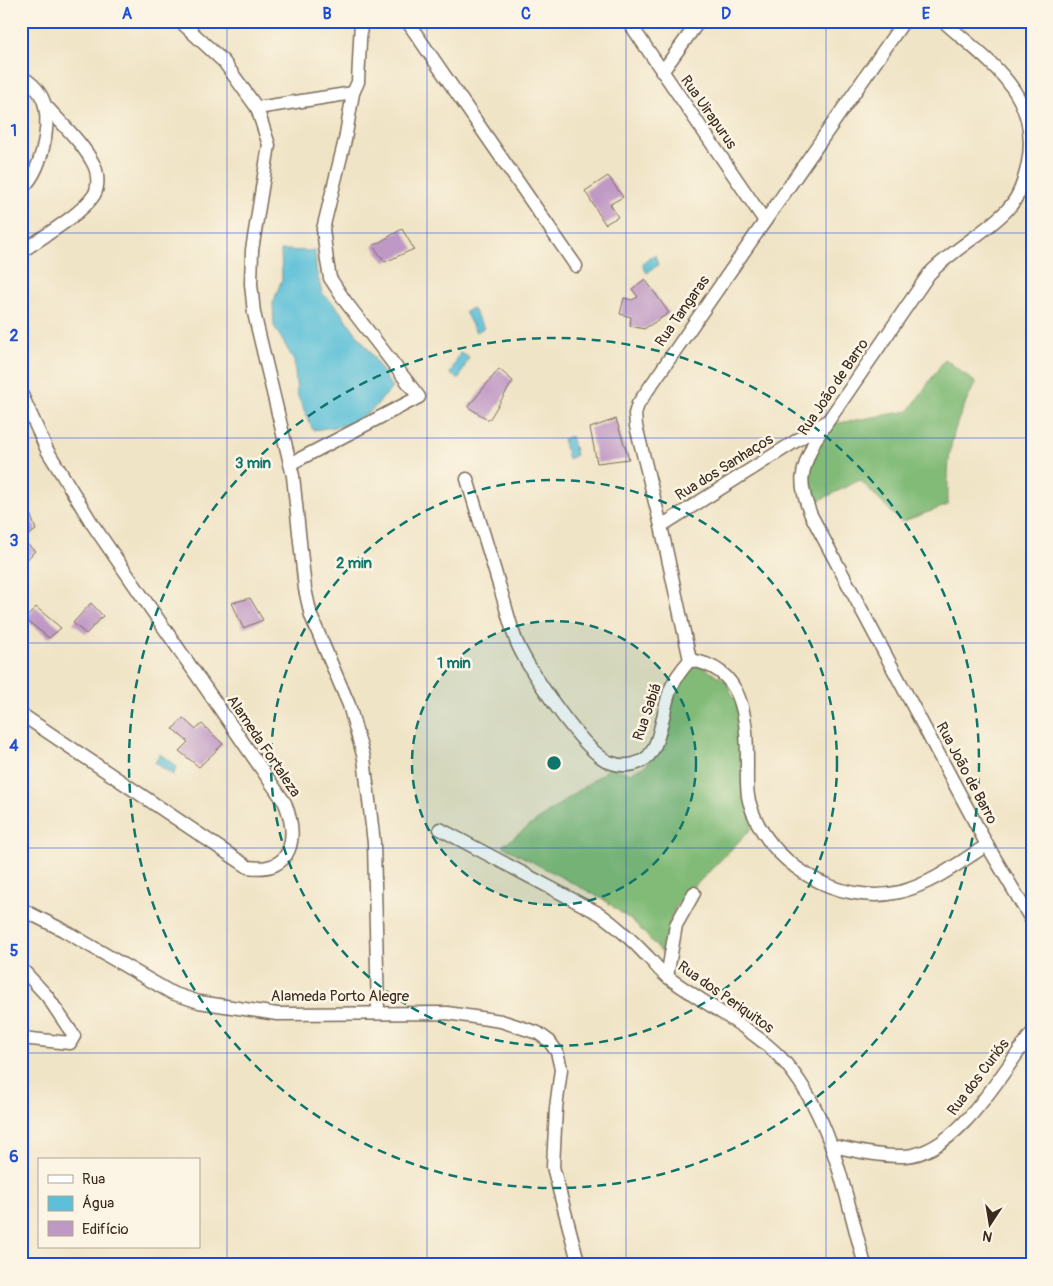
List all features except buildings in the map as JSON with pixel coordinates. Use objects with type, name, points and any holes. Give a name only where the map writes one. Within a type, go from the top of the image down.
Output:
[{"type":"street","points":[[180,21],[224,62],[256,108],[269,145],[252,250],[251,284],[254,313],[290,464],[301,537],[305,589],[312,616],[348,705],[364,758],[374,843],[378,1012]]},
{"type":"street","points":[[290,464],[419,397],[345,301],[330,278],[323,229],[345,140],[353,93],[358,82],[361,21]]},
{"type":"street","points":[[407,21],[576,266]]},
{"type":"street","name":"Rua Uirapurus","points":[[628,21],[766,221]]},
{"type":"street","points":[[662,72],[699,21]]},
{"type":"street","name":"Rua Tangaras","points":[[690,660],[661,526],[636,426],[635,414],[638,404],[904,21]]},
{"type":"street","name":"Rua João de Barro","points":[[943,21],[998,70],[1016,91],[1030,129],[1029,157],[1025,177],[1019,195],[1006,211],[985,229],[947,256],[929,274],[815,440],[803,469],[801,491],[810,515],[986,845],[1032,922]]},
{"type":"street","points":[[21,77],[32,83],[45,105],[85,150],[95,167],[98,181],[96,193],[87,205],[21,252]]},
{"type":"street","points":[[256,108],[353,93]]},
{"type":"street","points":[[21,189],[27,185],[39,166],[45,132],[45,105]]},
{"type":"street","name":"Alameda Fortaleza","points":[[21,393],[47,450],[93,525],[285,803],[293,830],[293,841],[281,860],[272,866],[258,869],[248,867],[21,714]]},
{"type":"street","name":"Rua dos Sanhaços","points":[[661,526],[830,419]]},
{"type":"street","name":"Rua Sabiá","points":[[467,479],[516,641],[530,668],[576,731],[597,754],[609,762],[622,766],[636,764],[647,758],[654,745],[670,688],[690,660]]},
{"type":"street","points":[[690,660],[707,663],[728,676],[741,703],[747,740],[748,800],[758,826],[772,848],[810,876],[834,887],[857,893],[899,892],[933,880],[986,845]]},
{"type":"street","name":"Rua dos Periquitos","points":[[440,829],[600,914],[622,929],[667,977],[748,1032],[779,1056],[800,1082],[815,1107],[833,1146],[866,1265]]},
{"type":"street","points":[[667,977],[676,925],[694,893]]},
{"type":"street","name":"Alameda Porto Alegre","points":[[21,909],[63,930],[172,993],[199,1002],[277,1014],[447,1013],[501,1021],[538,1033],[549,1041],[557,1052],[561,1069],[556,1108],[553,1167],[579,1265]]},
{"type":"street","points":[[21,968],[46,996],[74,1036],[70,1043],[21,1038]]},
{"type":"street","name":"Rua dos Curiós","points":[[833,1146],[883,1155],[905,1156],[922,1153],[944,1143],[961,1129],[1032,1032]]},
{"type":"green space","points":[[945,359],[976,383],[955,428],[948,470],[948,505],[901,522],[860,480],[812,504],[807,482],[810,462],[833,424],[909,411]]},
{"type":"green space","points":[[695,663],[725,680],[737,704],[756,824],[677,904],[670,919],[665,956],[636,924],[603,899],[502,846],[610,768],[630,773],[647,765],[674,690],[681,676]]},
{"type":"water","points":[[281,250],[315,251],[316,269],[322,293],[336,306],[371,353],[392,388],[371,411],[348,425],[313,430],[297,394],[294,360],[274,326],[273,303],[282,279]]},
{"type":"water","points":[[655,255],[658,265],[647,273],[642,264]]},
{"type":"water","points":[[472,308],[484,328],[476,332],[465,312]]},
{"type":"water","points":[[460,353],[469,357],[459,379],[450,374]]},
{"type":"water","points":[[571,436],[576,455],[568,459],[563,439]]},
{"type":"water","points":[[160,754],[177,767],[173,775],[155,763]]}]
